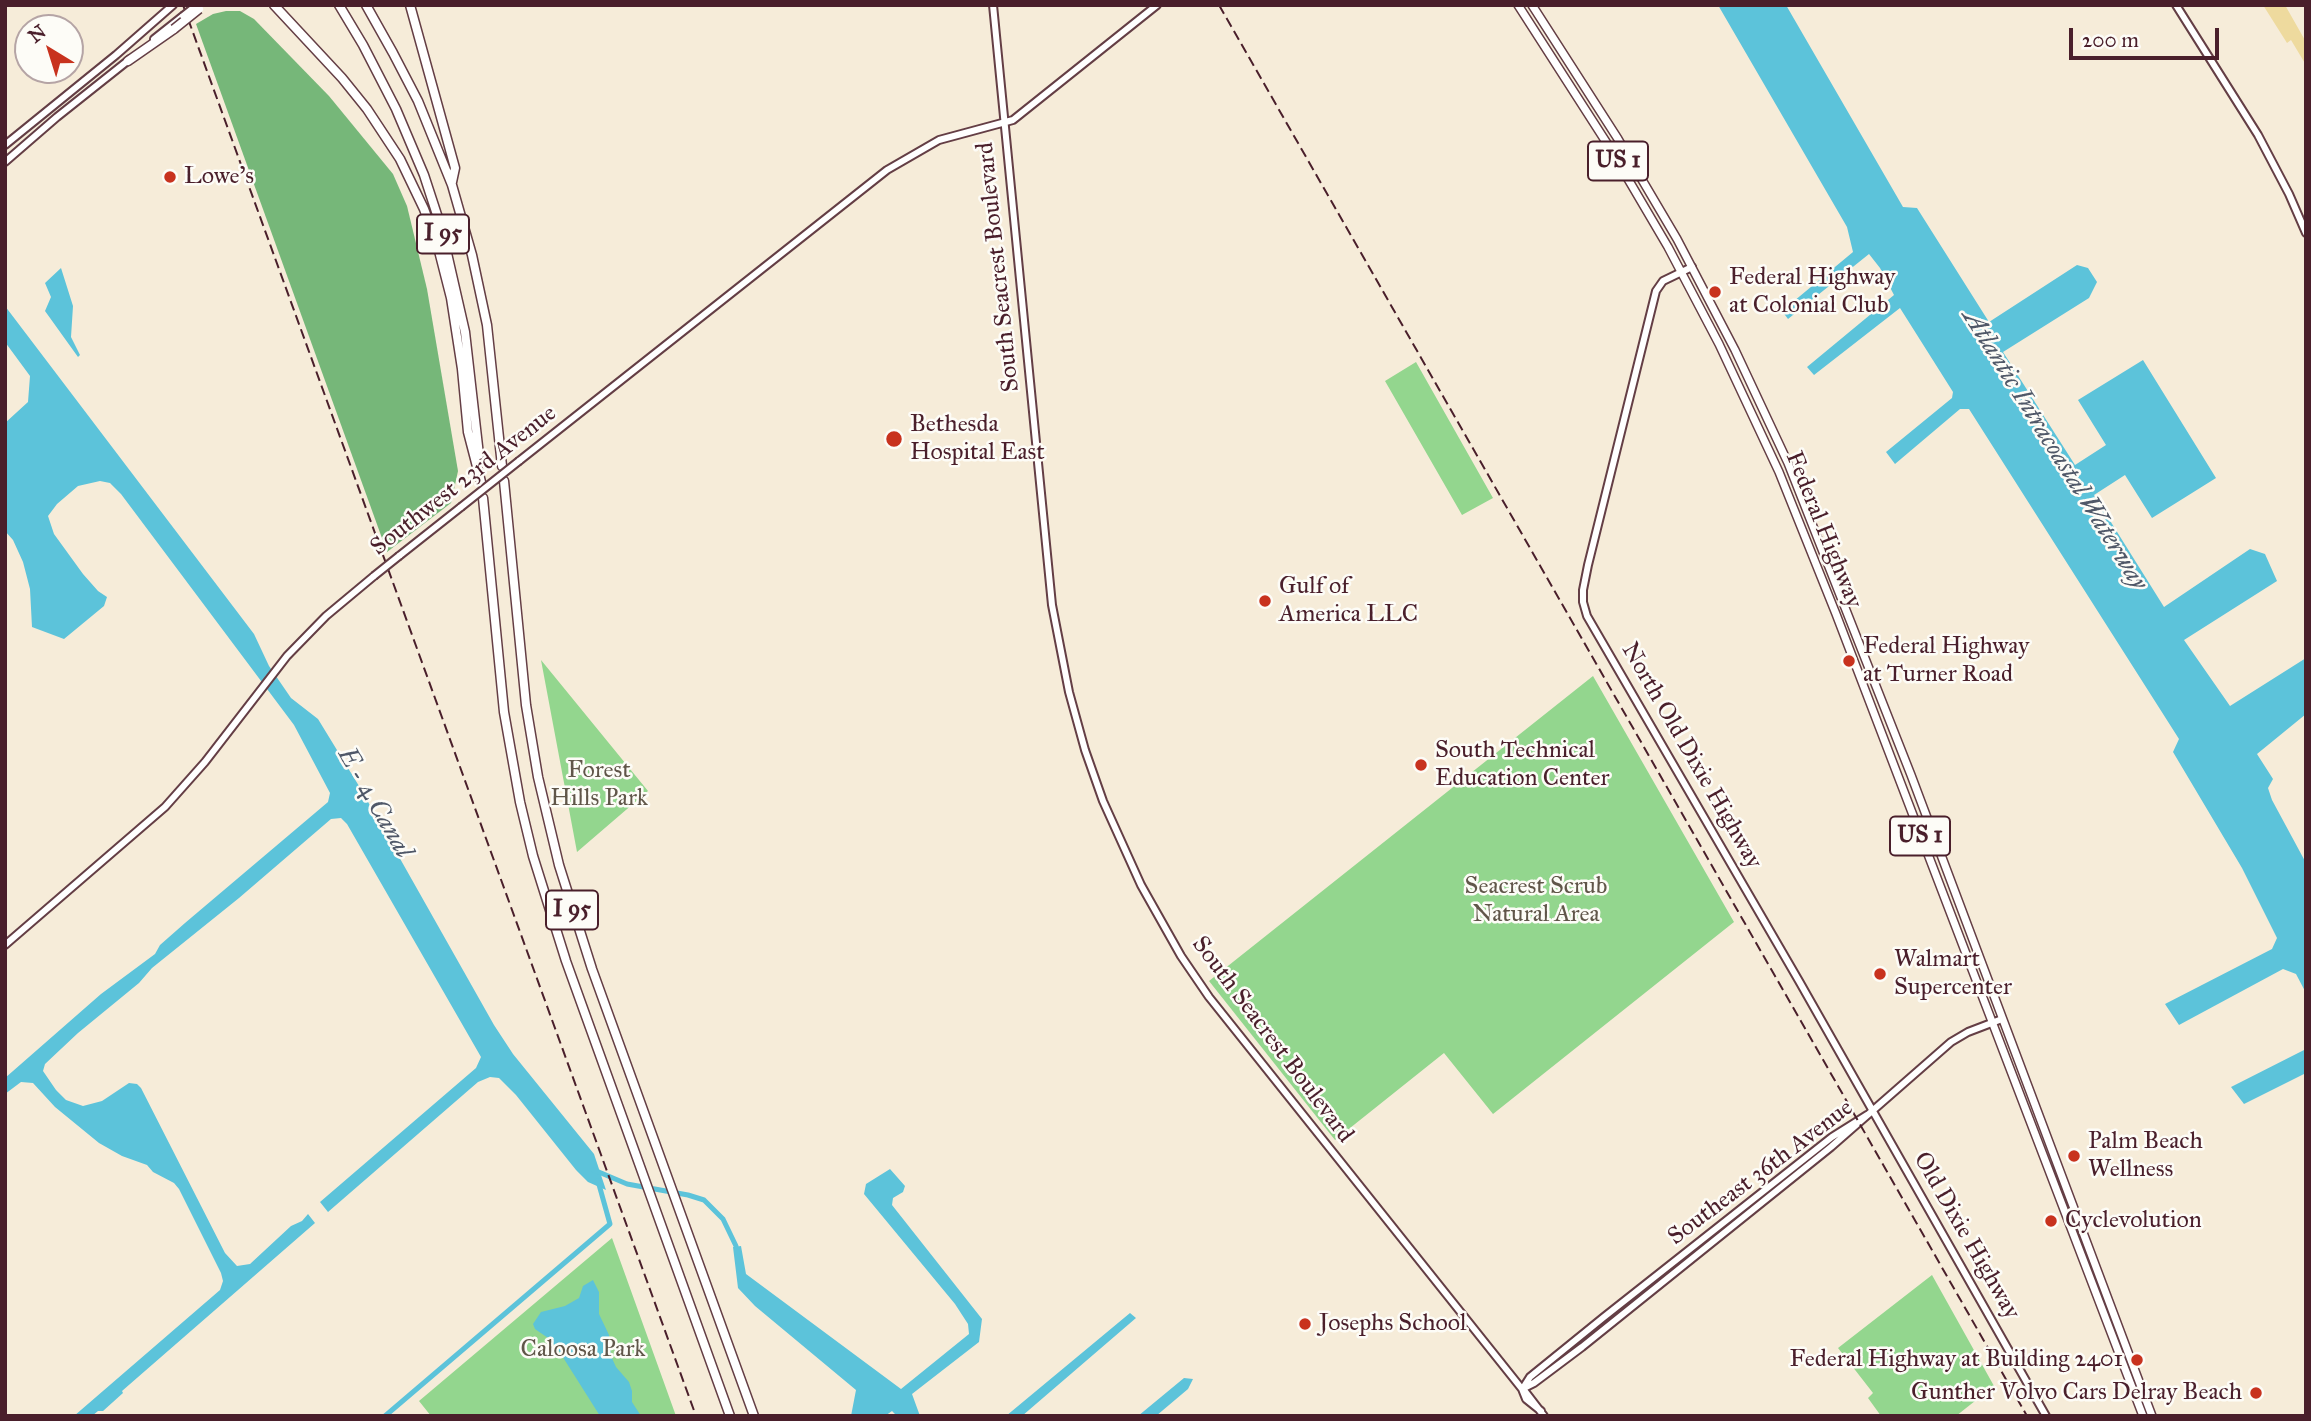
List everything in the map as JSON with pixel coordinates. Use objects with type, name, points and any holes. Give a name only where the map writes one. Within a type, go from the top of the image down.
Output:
[{"type":"highway","name":"I 95","points":[[274,5],[342,78],[374,118],[400,159],[424,209],[438,247],[451,298],[468,432],[481,482],[465,332],[441,227],[421,167],[396,109],[339,5]]},
{"type":"highway","name":"I 95","points":[[366,5],[414,93],[433,133],[452,185],[474,264],[487,325],[502,466]]},
{"type":"highway","points":[[410,5],[455,168],[452,185]]},
{"type":"highway","points":[[128,61],[199,6]]},
{"type":"highway","name":"I 95","points":[[504,481],[524,687],[546,812],[580,935],[754,1416]]},
{"type":"highway","name":"I 95","points":[[483,498],[504,712],[527,829],[559,943],[730,1416]]},
{"type":"main road","name":"Federal Highway","points":[[1518,5],[1608,145],[1682,272],[1742,390],[1810,546],[2143,1414]]},
{"type":"main road","name":"Federal Highway","points":[[1530,5],[1618,138],[1692,267],[1760,402],[1811,517],[2152,1416]]},
{"type":"main road","points":[[1731,367],[1740,377],[1749,379]]},
{"type":"main road","points":[[1742,390],[1753,394],[1760,402]]},
{"type":"main road","points":[[1884,741],[1891,743],[1896,750],[1918,805],[1925,814]]},
{"type":"main road","points":[[1914,820],[1923,831],[1934,862],[1941,868],[1946,868]]},
{"type":"main road","points":[[1937,878],[1945,880],[1954,890]]},
{"type":"main road","points":[[2047,1164],[2062,1179]]},
{"type":"main road","points":[[2055,1186],[2068,1194]]},
{"type":"street","points":[[5,145],[173,5]]},
{"type":"street","name":"South Seacrest Boulevard","points":[[993,5],[1021,307],[1055,622],[1076,719],[1096,784],[1114,830],[1158,916],[1209,997],[1522,1389],[1526,1399],[1543,1414]]},
{"type":"street","name":"Southwest 23rd Avenue","points":[[5,945],[171,801],[205,762],[278,666],[321,621],[374,576],[890,168],[939,140],[1013,120],[1157,5]]},
{"type":"street","points":[[2176,5],[2258,135],[2306,233]]},
{"type":"street","points":[[6,158],[128,61]]},
{"type":"street","points":[[1682,272],[1692,267]]},
{"type":"street","name":"North Old Dixie Highway","points":[[1682,272],[1663,281],[1656,291],[1588,565],[1583,590],[1585,609],[1873,1112]]},
{"type":"street","name":"Southeast 36th Avenue","points":[[1522,1389],[1582,1347],[1873,1112],[1951,1042],[2002,1019]]},
{"type":"street","name":"Old Dixie Highway","points":[[1873,1112],[2046,1416]]},
{"type":"green space","points":[[240,11],[254,19],[329,96],[393,174],[407,206],[427,289],[458,471],[451,503],[387,552],[196,24],[213,14]]},
{"type":"green space","points":[[1416,362],[1493,498],[1462,515],[1385,381]]},
{"type":"green space","name":"Forest Hills Park","points":[[541,660],[648,791],[577,852]]},
{"type":"green space","name":"Seacrest Scrub Natural Area","points":[[1593,676],[1734,922],[1493,1114],[1444,1053],[1335,1140],[1209,981]]},
{"type":"green space","name":"Caloosa Park","points":[[612,1238],[676,1416],[431,1416],[419,1401]]},
{"type":"green space","points":[[1932,1275],[1994,1386],[1956,1416],[1881,1416],[1868,1398],[1873,1393],[1838,1348]]},
{"type":"sand","points":[[2263,5],[2285,5],[2306,42],[2306,65],[2291,40],[2287,43]]},
{"type":"water","name":"Atlantic Intracoastal Waterway","points":[[1718,5],[1786,5],[1903,207],[1917,208],[1989,322],[2077,265],[2088,268],[2097,282],[2089,298],[2003,352],[2075,465],[2106,445],[2078,400],[2143,360],[2216,478],[2152,518],[2125,475],[2094,495],[2164,607],[2250,549],[2265,554],[2277,581],[2184,640],[2230,706],[2306,658],[2306,714],[2257,754],[2273,779],[2268,788],[2272,800],[2306,863],[2306,993],[2296,974],[2283,969],[2179,1025],[2165,1004],[2272,949],[2277,938],[2242,868],[2173,752],[2179,739],[1969,409],[1960,409],[1895,464],[1886,452],[1952,398],[1953,392],[1900,308],[1814,375],[1807,367],[1894,295],[1880,268],[1869,254],[1788,319],[1782,311],[1853,252],[1847,227]]},
{"type":"water","points":[[61,268],[73,306],[71,337],[80,355],[78,357],[45,311],[51,297],[45,283]]},
{"type":"water","points":[[5,306],[254,634],[269,666],[291,698],[318,719],[359,786],[494,1025],[513,1054],[594,1154],[606,1190],[588,1182],[516,1095],[499,1078],[490,1077],[478,1082],[328,1212],[320,1202],[476,1068],[481,1057],[347,824],[341,818],[331,819],[152,968],[139,983],[45,1064],[43,1071],[56,1090],[66,1100],[83,1106],[102,1101],[129,1083],[137,1084],[141,1088],[225,1253],[237,1266],[250,1264],[308,1214],[315,1223],[122,1391],[123,1393],[103,1411],[92,1416],[74,1416],[220,1290],[223,1281],[221,1273],[174,1183],[153,1172],[147,1165],[122,1156],[99,1143],[55,1107],[33,1083],[21,1082],[5,1094],[5,1078],[101,994],[155,954],[160,945],[185,923],[328,802],[330,793],[294,725],[110,483],[100,481],[78,486],[57,504],[48,516],[54,534],[83,574],[107,597],[104,606],[64,639],[32,627],[30,589],[23,562],[13,540],[5,531],[5,423],[28,402],[30,376],[5,342]]},
{"type":"water","points":[[2306,1049],[2306,1073],[2244,1104],[2231,1087]]},
{"type":"water","points":[[890,1169],[905,1186],[903,1192],[893,1198],[892,1205],[982,1319],[979,1342],[912,1394],[920,1416],[897,1416],[892,1411],[885,1416],[851,1416],[856,1390],[755,1306],[738,1288],[733,1247],[741,1246],[746,1274],[901,1389],[969,1334],[968,1324],[955,1304],[864,1194],[866,1184]]},
{"type":"water","points":[[593,1280],[599,1292],[599,1314],[609,1335],[611,1356],[616,1367],[629,1382],[632,1402],[641,1416],[600,1416],[559,1351],[533,1324],[541,1312],[565,1306],[579,1298],[583,1286]]},
{"type":"water","points":[[1130,1313],[1136,1318],[1022,1416],[1006,1416]]},
{"type":"water","points":[[1184,1378],[1193,1379],[1188,1389],[1156,1416],[1138,1416]]},
{"type":"waterway","name":"E - 4 Canal","points":[[594,1170],[627,1184],[704,1200],[723,1219],[736,1246]]},
{"type":"waterway","points":[[385,1416],[610,1224],[598,1181]]},
{"type":"railway","points":[[183,5],[696,1416]]},
{"type":"railway","points":[[1219,5],[2027,1416]]},
{"type":"place","name":"Lowe's","points":[[170,177]]},
{"type":"place","name":"Federal Highway at Colonial Club","points":[[1715,292]]},
{"type":"place","name":"Bethesda Hospital East","points":[[894,439]]},
{"type":"place","name":"Gulf of America LLC","points":[[1265,601]]},
{"type":"place","name":"Federal Highway at Turner Road","points":[[1849,661]]},
{"type":"place","name":"South Technical Education Center","points":[[1421,765]]},
{"type":"place","name":"Walmart Supercenter","points":[[1880,974]]},
{"type":"place","name":"Palm Beach Wellness","points":[[2074,1156]]},
{"type":"place","name":"Cyclevolution","points":[[2051,1221]]},
{"type":"place","name":"Josephs School","points":[[1305,1324]]},
{"type":"place","name":"Federal Highway at Building 2401","points":[[2137,1360]]},
{"type":"place","name":"Gunther Volvo Cars Delray Beach","points":[[2256,1393]]}]
